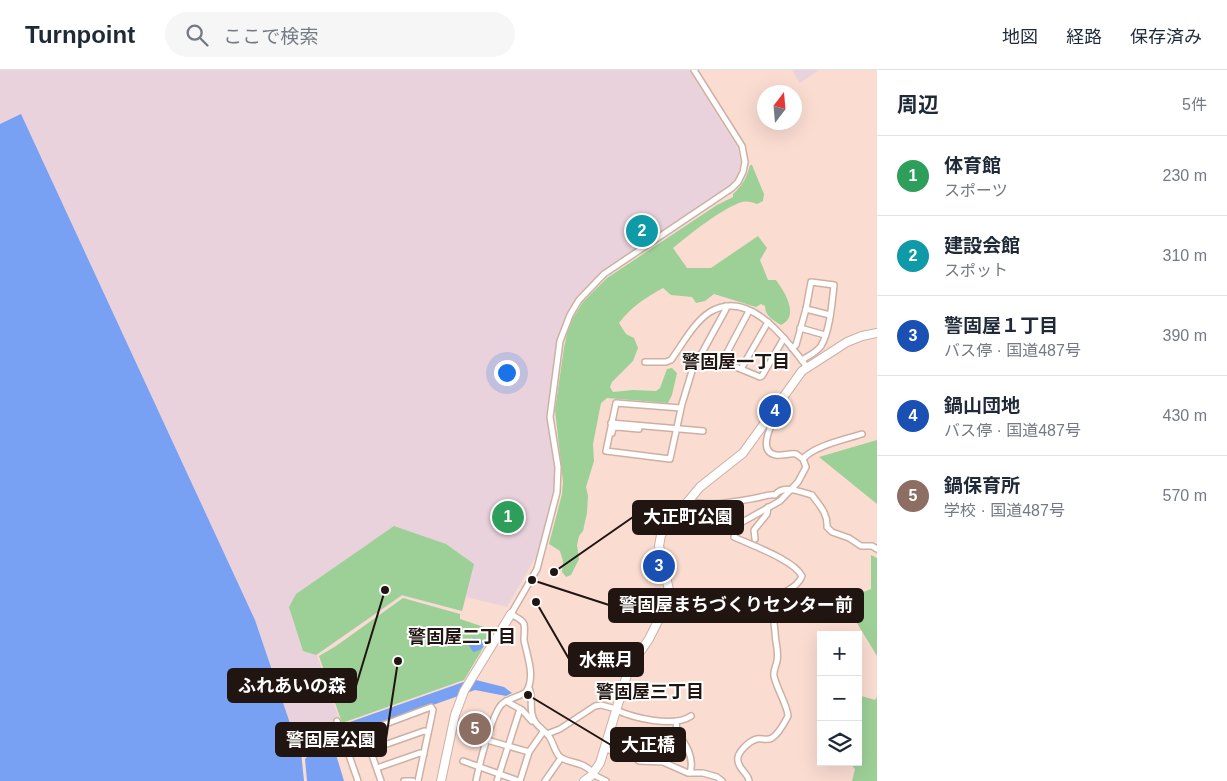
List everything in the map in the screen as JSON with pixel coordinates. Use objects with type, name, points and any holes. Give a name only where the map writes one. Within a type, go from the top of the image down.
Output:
[{"type":"highway","points":[[584,781],[593,774],[600,763],[629,668],[649,640],[668,601],[669,590],[659,546],[662,535],[700,487],[743,453],[782,400],[804,363],[847,342],[877,333]]},
{"type":"highway","points":[[442,781],[459,701],[472,676],[511,614]]},
{"type":"street","points":[[536,725],[532,715],[532,694],[529,688],[530,673],[524,637],[524,624],[511,614],[538,570],[557,492],[558,467],[550,409],[560,341],[570,315],[590,287],[604,274],[732,188],[738,182],[743,172],[745,162],[742,146],[694,70]]},
{"type":"street","points":[[645,362],[666,362],[670,360],[708,313],[726,306],[739,307],[768,322],[804,363],[821,346],[830,315],[834,285],[810,282],[806,309],[796,345],[792,348]]},
{"type":"street","points":[[681,408],[616,403],[606,451],[670,458],[681,408],[692,371],[726,306]]},
{"type":"street","points":[[806,309],[830,315]]},
{"type":"street","points":[[722,362],[749,311]]},
{"type":"street","points":[[741,370],[768,322]]},
{"type":"street","points":[[800,328],[825,335]]},
{"type":"street","points":[[702,354],[760,377],[784,338]]},
{"type":"street","points":[[749,781],[748,775],[739,767],[738,752],[756,739],[771,739],[776,735],[788,716],[773,674],[777,660],[773,633],[774,623],[770,612],[771,605],[775,599],[796,585],[802,576],[801,573],[787,562],[734,537],[737,525],[780,501],[791,490],[806,467],[803,459],[796,454],[774,454],[766,448],[767,436],[782,400]]},
{"type":"street","points":[[611,422],[703,431]]},
{"type":"street","points":[[606,447],[609,444],[613,428],[657,430],[659,427]]},
{"type":"street","points":[[803,459],[807,454],[862,434]]},
{"type":"street","points":[[688,501],[708,505],[770,494],[775,495],[783,489],[812,495],[823,508],[826,514],[827,527],[832,532],[848,538],[861,546],[872,546],[877,549]]},
{"type":"street","points":[[755,539],[754,530],[767,514],[768,507]]},
{"type":"street","points":[[476,781],[498,708],[506,701],[522,694],[529,688]]},
{"type":"street","points":[[506,701],[520,709],[545,733],[561,758],[587,766],[593,774],[604,780]]},
{"type":"street","points":[[463,761],[520,781],[530,752],[545,733],[560,729],[595,706],[601,705],[634,717],[676,721],[691,716]]},
{"type":"street","points":[[381,781],[364,732],[431,708],[433,710],[418,781]]},
{"type":"street","points":[[497,781],[520,709]]},
{"type":"street","points":[[676,721],[677,732],[690,752],[692,768],[690,773]]},
{"type":"street","points":[[338,723],[358,781]]},
{"type":"street","points":[[370,750],[424,731],[428,732]]},
{"type":"street","points":[[487,740],[530,752]]},
{"type":"street","points":[[604,749],[625,751],[639,760],[663,762],[690,773],[703,773],[722,781]]},
{"type":"street","points":[[377,768],[420,753],[424,754]]},
{"type":"street","points":[[545,781],[561,758]]},
{"type":"street","points":[[404,781],[413,781]]},
{"type":"shaded area","points":[[0,70],[689,70],[737,147],[741,163],[736,179],[730,185],[604,270],[579,295],[568,312],[557,341],[547,408],[556,486],[537,555],[507,607],[466,597],[462,611],[402,596],[317,655],[339,719],[333,721],[335,727],[296,741],[255,620],[21,115],[0,124]]},
{"type":"shaded area","points":[[792,70],[819,70],[800,83]]},
{"type":"green space","points":[[750,165],[752,165],[764,194],[763,201],[757,204],[742,202],[734,205],[706,222],[673,248],[687,268],[711,268],[758,236],[767,248],[760,260],[768,280],[776,280],[787,297],[790,310],[787,321],[781,325],[770,317],[766,312],[765,306],[761,304],[756,307],[714,294],[705,301],[696,303],[692,297],[671,295],[663,288],[650,295],[628,312],[619,323],[626,334],[634,338],[638,348],[633,361],[612,382],[610,387],[613,392],[633,390],[656,391],[660,388],[667,369],[672,368],[677,373],[672,395],[668,403],[607,398],[601,403],[593,444],[594,461],[586,487],[588,496],[587,513],[583,531],[579,536],[577,545],[579,559],[571,575],[566,577],[562,572],[563,561],[560,551],[549,544],[562,494],[563,482],[555,410],[564,348],[573,318],[583,302],[607,278],[717,205],[733,197],[733,194],[744,181]]},
{"type":"green space","points":[[877,440],[877,504],[819,457]]},
{"type":"green space","points":[[394,526],[446,544],[474,564],[462,611],[402,595],[316,655],[303,651],[289,607],[296,594]]},
{"type":"green space","points":[[871,555],[877,558],[877,656],[843,600],[871,589]]},
{"type":"green space","points":[[403,598],[460,614],[460,619],[493,630],[492,633],[464,680],[342,723],[319,656]]},
{"type":"green space","points":[[862,696],[875,700],[877,697],[877,781],[852,781],[855,769],[852,766],[862,766]]},
{"type":"water","points":[[21,114],[255,620],[296,741],[472,679],[504,687],[512,693],[506,696],[475,690],[301,752],[304,781],[0,781],[0,124]]},
{"type":"water","points":[[473,638],[482,641],[483,647],[473,652],[468,644]]},
{"type":"water","points":[[334,748],[344,781],[307,781],[305,759]]},
{"type":"place","name":"建設会館","points":[[642,231]]},
{"type":"place","name":"鍋山団地","points":[[775,411]]},
{"type":"place","name":"体育館","points":[[508,517]]},
{"type":"place","name":"警固屋１丁目","points":[[659,566]]},
{"type":"place","name":"大正町公園","points":[[554,572]]},
{"type":"place","name":"警固屋まちづくりセンター前","points":[[532,580]]},
{"type":"place","name":"ふれあいの森","points":[[385,590]]},
{"type":"place","name":"水無月","points":[[536,602]]},
{"type":"place","name":"警固屋公園","points":[[398,661]]},
{"type":"place","name":"大正橋","points":[[528,695]]},
{"type":"place","name":"鍋保育所","points":[[475,729]]},
{"type":"district","name":"警固屋一丁目","points":[[736,362]]},
{"type":"district","name":"警固屋二丁目","points":[[462,637]]},
{"type":"district","name":"警固屋三丁目","points":[[650,692]]}]
